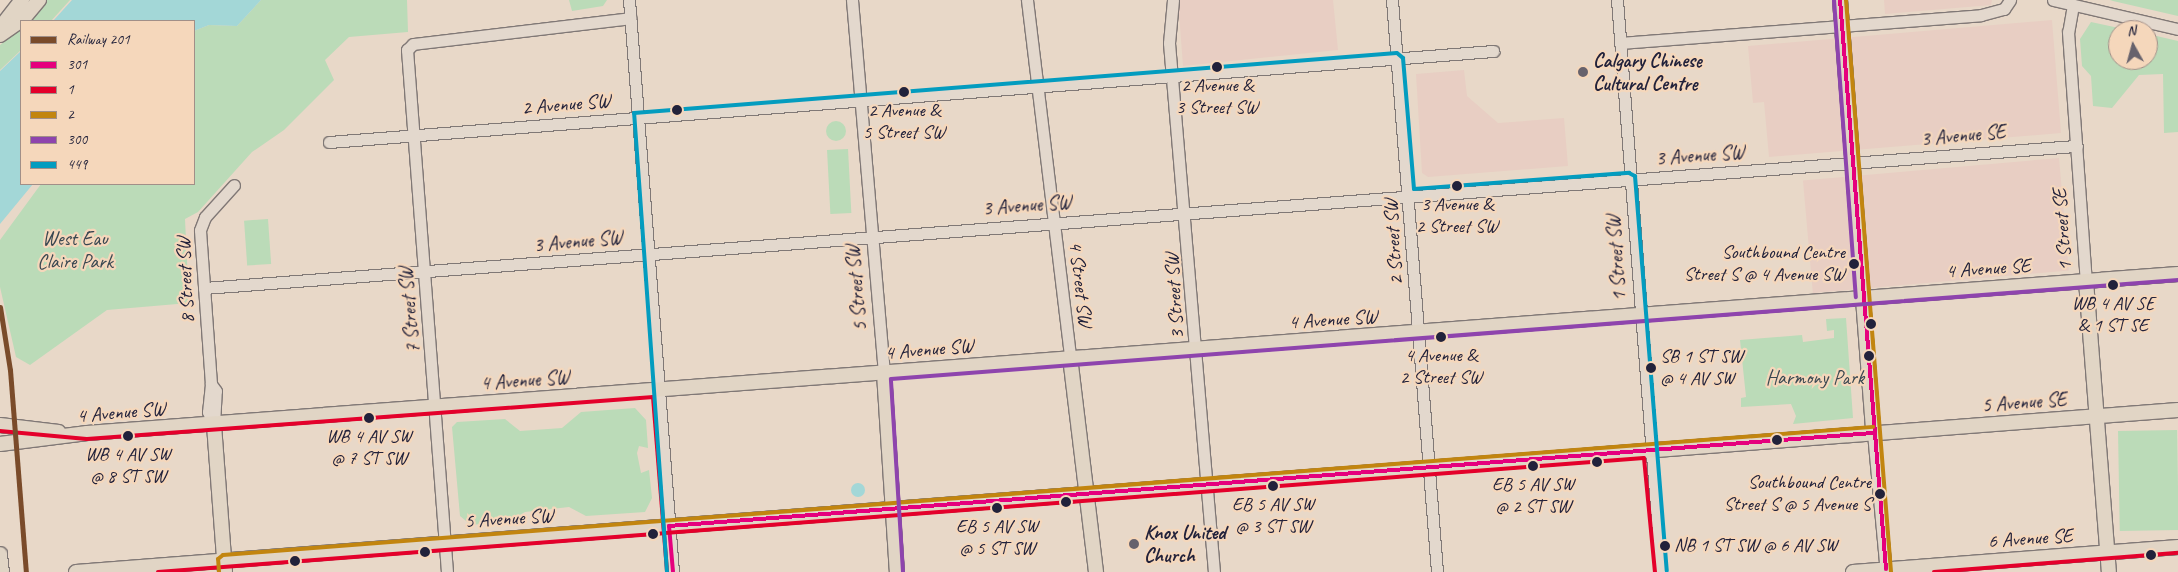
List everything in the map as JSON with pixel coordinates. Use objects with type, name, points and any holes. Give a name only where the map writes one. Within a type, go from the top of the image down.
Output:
[{"type":"main road","points":[[0,28],[22,0]]},
{"type":"main road","points":[[23,20],[39,0]]},
{"type":"main road","points":[[1840,0],[1873,433]]},
{"type":"main road","points":[[0,35],[20,22]]},
{"type":"main road","name":"4 Avenue SE","points":[[1862,297],[2178,274]]},
{"type":"main road","name":"1 Street SE","points":[[2086,281],[2109,572]]},
{"type":"main road","name":"4 Avenue SW","points":[[0,444],[88,434],[436,406],[884,374],[1070,357],[1418,333],[1862,297]]},
{"type":"main road","name":"4 Street SW","points":[[1070,357],[1096,572]]},
{"type":"main road","name":"5 Street SW","points":[[884,374],[897,572]]},
{"type":"main road","name":"5 Avenue SE","points":[[1873,433],[2178,410]]},
{"type":"main road","points":[[0,425],[88,434]]},
{"type":"main road","name":"8 Street SW","points":[[214,425],[224,566]]},
{"type":"main road","name":"5 Avenue SW","points":[[76,572],[224,566],[445,542],[1873,433]]},
{"type":"main road","name":"6 Avenue SE","points":[[1853,572],[1886,571],[2178,547]]},
{"type":"main road","points":[[0,554],[2,572]]},
{"type":"street","points":[[629,0],[673,572]]},
{"type":"street","name":"5 Street SW","points":[[852,0],[884,374]]},
{"type":"street","name":"4 Street SW","points":[[1027,0],[1070,357]]},
{"type":"street","name":"3 Street SW","points":[[1174,0],[1170,43],[1197,349],[1199,419],[1210,484],[1214,572]]},
{"type":"street","name":"2 Street SW","points":[[1392,0],[1436,572]]},
{"type":"street","name":"1 Street SW","points":[[1617,0],[1639,315],[1661,572]]},
{"type":"street","points":[[1620,43],[1981,14],[2004,9],[2010,0]]},
{"type":"street","points":[[2053,0],[2178,29]]},
{"type":"street","name":"1 Street SE","points":[[2072,5],[2068,32],[2086,281]]},
{"type":"street","name":"7 Street SW","points":[[448,572],[436,406],[412,135],[408,46],[630,18]]},
{"type":"street","name":"2 Avenue SW","points":[[329,142],[861,102],[1493,51]]},
{"type":"street","name":"3 Avenue SE","points":[[1853,162],[2077,146]]},
{"type":"street","name":"3 Avenue SW","points":[[204,288],[872,235],[1853,162]]},
{"type":"street","name":"8 Street SW","points":[[214,425],[217,414],[211,384],[200,230],[206,217],[234,185]]},
{"type":"street","points":[[1873,433],[1886,571]]},
{"type":"shaded area","points":[[1178,0],[1333,0],[1338,50],[1183,66]]},
{"type":"shaded area","points":[[1884,0],[1992,0],[1991,5],[1885,14]]},
{"type":"shaded area","points":[[2052,20],[2061,133],[1769,157],[1764,102],[1753,103],[1748,46]]},
{"type":"shaded area","points":[[1464,70],[1467,96],[1498,123],[1564,118],[1568,166],[1428,177],[1422,173],[1416,74]]},
{"type":"shaded area","points":[[2059,158],[2069,271],[1813,293],[1803,180]]},
{"type":"green space","points":[[46,0],[70,0],[52,20],[29,20]]},
{"type":"green space","name":"West Eau Claire Park","points":[[261,0],[407,0],[408,32],[349,37],[325,60],[334,80],[284,130],[252,152],[198,212],[185,219],[189,303],[107,310],[30,365],[16,357],[0,287],[0,240],[40,185],[195,185],[195,31],[209,25],[237,26]]},
{"type":"green space","points":[[569,0],[607,0],[603,6],[572,11]]},
{"type":"green space","points":[[2110,0],[2178,0],[2178,16],[2113,1]]},
{"type":"green space","points":[[2091,22],[2108,26],[2108,70],[2158,70],[2158,36],[2178,41],[2178,132],[2164,133],[2163,74],[2139,75],[2112,108],[2093,106],[2091,76],[2082,66],[2080,39]]},
{"type":"green space","points":[[20,29],[20,51],[0,70],[0,45]]},
{"type":"green space","points":[[832,121],[840,121],[846,127],[846,135],[840,141],[832,141],[826,135],[826,127]]},
{"type":"green space","points":[[848,149],[851,213],[830,214],[827,150]]},
{"type":"green space","points":[[268,219],[271,264],[247,266],[244,221]]},
{"type":"green space","name":"Harmony Park","points":[[1846,318],[1853,418],[1793,424],[1796,416],[1791,404],[1741,407],[1741,398],[1746,397],[1740,340],[1802,335],[1803,342],[1834,338],[1834,330],[1827,331],[1826,319]]},
{"type":"green space","points":[[635,408],[646,420],[648,448],[639,446],[637,453],[641,473],[649,470],[652,498],[645,512],[586,516],[569,507],[525,512],[509,521],[471,525],[460,516],[452,427],[457,422],[505,419],[520,431],[562,428],[581,412]]},
{"type":"green space","points":[[2177,430],[2178,530],[2120,531],[2118,431]]},
{"type":"water","points":[[72,0],[261,0],[237,26],[209,25],[195,31],[195,20],[54,20]]},
{"type":"water","points":[[20,52],[20,185],[32,185],[0,224],[0,71]]},
{"type":"water","points":[[858,483],[863,485],[865,490],[863,495],[858,497],[853,495],[851,490],[853,485]]},
{"type":"rail line","name":"201","points":[[0,307],[10,370],[26,572]]},
{"type":"transit line","name":"300","points":[[1834,0],[1856,297]]},
{"type":"transit line","name":"301","points":[[1840,0],[1886,569]]},
{"type":"transit line","name":"2","points":[[1846,0],[1891,572]]},
{"type":"transit line","name":"449","points":[[667,572],[634,113],[1397,53],[1403,58],[1414,189],[1629,173],[1635,176],[1667,571]]},
{"type":"transit line","name":"300","points":[[903,572],[891,379],[2178,280]]},
{"type":"transit line","name":"1","points":[[0,431],[87,439],[653,397],[667,572]]},
{"type":"transit line","name":"2","points":[[219,572],[218,559],[223,555],[1873,427]]},
{"type":"transit line","name":"301","points":[[669,526],[1873,433]]},
{"type":"transit line","name":"1","points":[[158,572],[1644,458],[1655,572]]},
{"type":"transit line","name":"301","points":[[669,526],[673,572]]},
{"type":"transit line","name":"1","points":[[1934,572],[2178,553]]},
{"type":"place","name":"2 Avenue & 3 Street SW","points":[[1217,67]]},
{"type":"place","name":"Calgary Chinese Cultural Centre","points":[[1583,72]]},
{"type":"place","name":"2 Avenue & 5 Street SW","points":[[904,92]]},
{"type":"place","name":"3 Avenue & 2 Street SW","points":[[1457,186]]},
{"type":"place","name":"Southbound Centre Street S @ 4 Avenue SW","points":[[1854,264]]},
{"type":"place","name":"WB 4 AV SE & 1 ST SE","points":[[2113,285]]},
{"type":"place","name":"4 Avenue & 2 Street SW","points":[[1441,337]]},
{"type":"place","name":"SB 1 ST SW @ 4 AV SW","points":[[1651,368]]},
{"type":"place","name":"WB 4 AV SW @ 7 ST SW","points":[[369,418]]},
{"type":"place","name":"WB 4 AV SW @ 8 ST SW","points":[[128,436]]},
{"type":"place","name":"EB 5 AV SW @ 2 ST SW","points":[[1533,466]]},
{"type":"place","name":"EB 5 AV SW @ 3 ST SW","points":[[1273,486]]},
{"type":"place","name":"Southbound Centre Street S @ 5 Avenue S","points":[[1880,494]]},
{"type":"place","name":"EB 5 AV SW @ 5 ST SW","points":[[997,508]]},
{"type":"place","name":"Knox United Church","points":[[1134,544]]},
{"type":"place","name":"NB 1 ST SW @ 6 AV SW","points":[[1665,546]]}]
